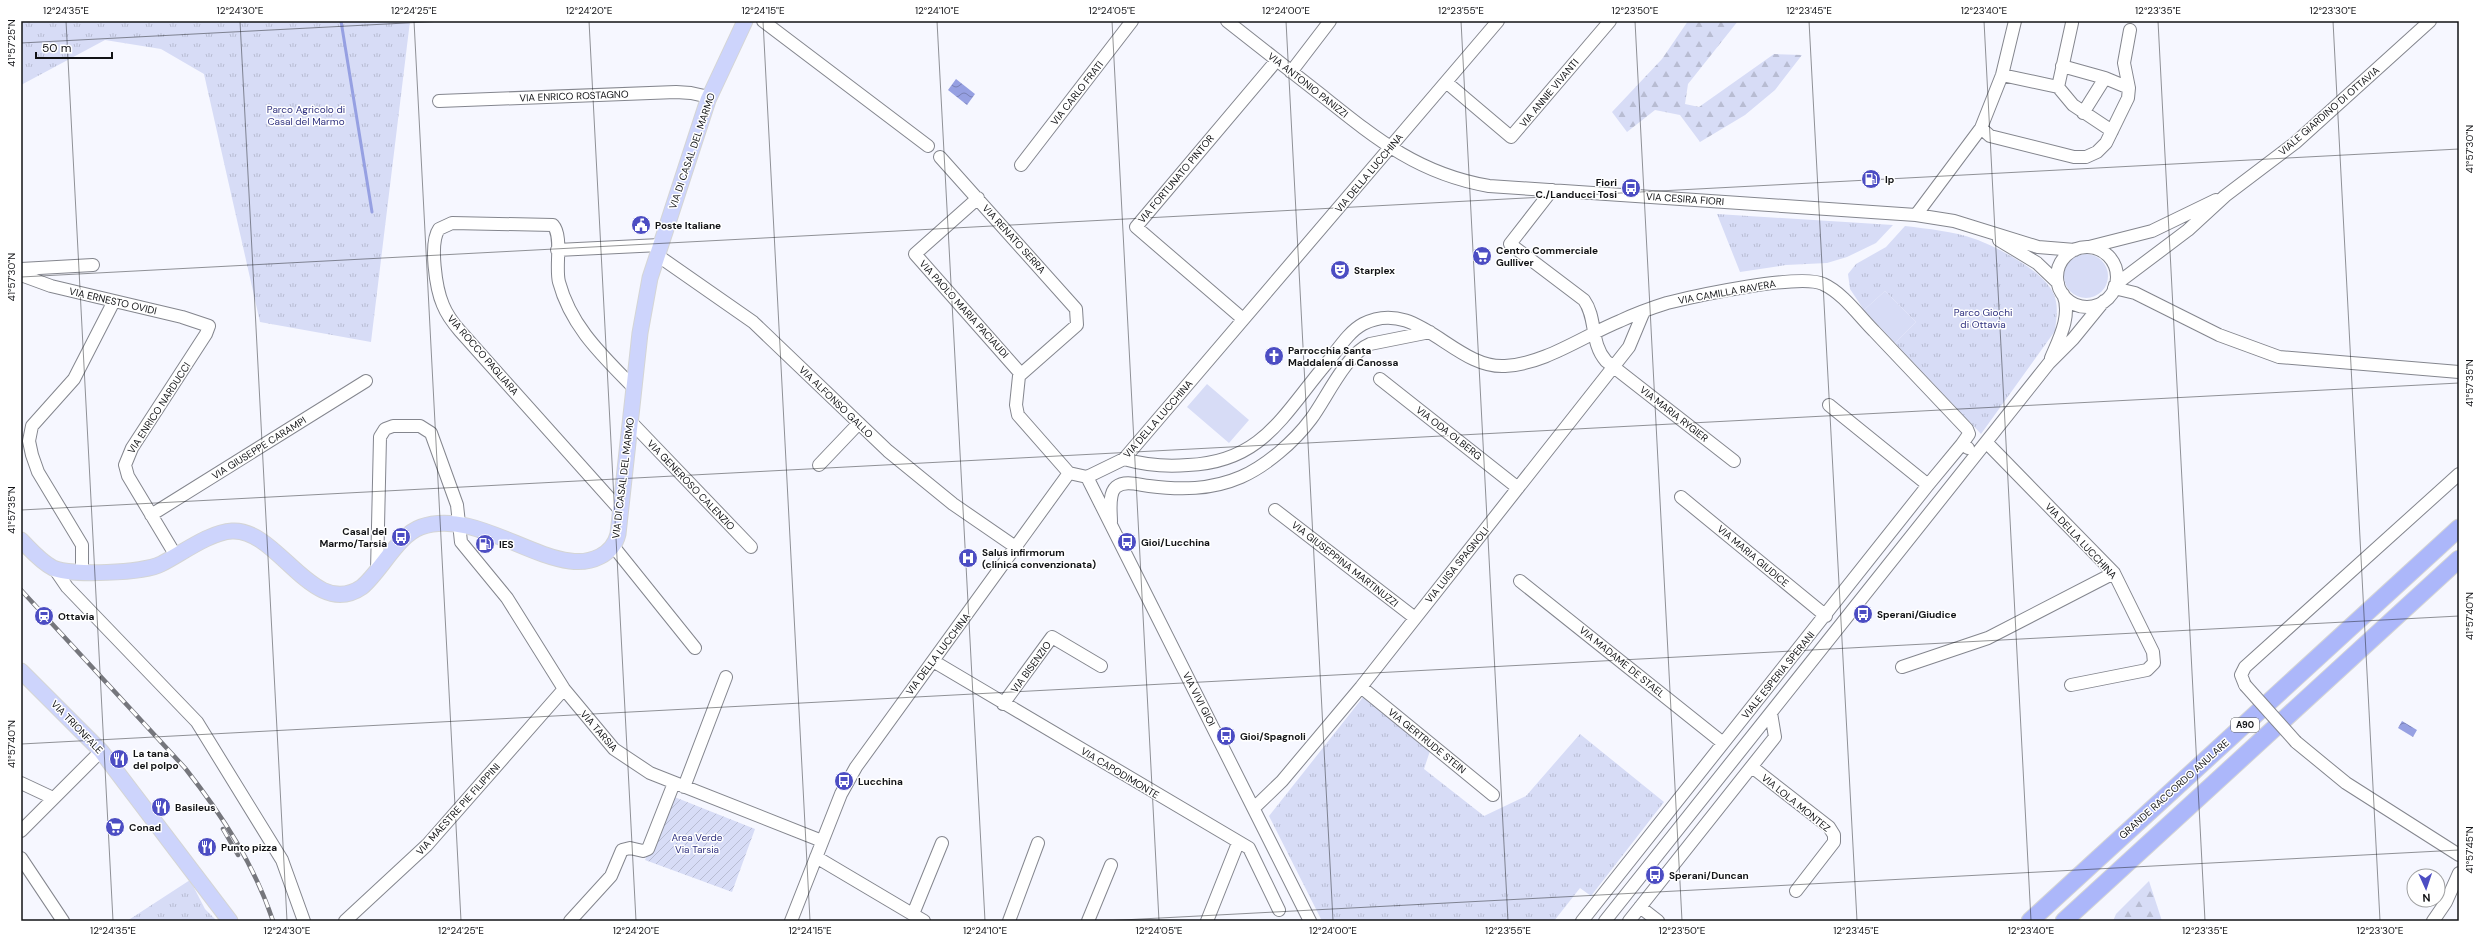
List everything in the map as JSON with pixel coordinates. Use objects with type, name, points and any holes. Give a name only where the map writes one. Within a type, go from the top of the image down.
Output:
[{"type":"highway","points":[[2411,572],[2459,519]]},
{"type":"highway","name":"GRANDE RACCORDO ANULARE","points":[[2030,921],[2459,528]]},
{"type":"highway","name":"A90","points":[[2064,921],[2459,559]]},
{"type":"main road","name":"VIA DI CASAL DEL MARMO","points":[[21,540],[44,562],[54,568],[82,572],[147,570],[217,534],[238,531],[257,537],[310,582],[334,593],[352,592],[366,583],[416,529],[434,525],[459,525],[570,561],[595,558],[614,546],[621,511],[644,308],[659,250],[709,97],[745,21]]},
{"type":"main road","name":"VIA TRIONFALE","points":[[21,671],[101,751],[230,921]]},
{"type":"street","points":[[763,21],[928,146]]},
{"type":"street","name":"VIA CARLO FRATI","points":[[1021,165],[1132,21]]},
{"type":"street","name":"VIA ANTONIO PANIZZI","points":[[1227,21],[1390,148]]},
{"type":"street","points":[[1292,72],[1330,21]]},
{"type":"street","name":"VIA DELLA LUCCHINA","points":[[1087,477],[1124,459],[1498,21]]},
{"type":"street","name":"VIA ANNIE VIVANTI","points":[[1446,82],[1512,136],[1610,21]]},
{"type":"street","points":[[1916,215],[1981,128],[2002,75],[2015,21]]},
{"type":"street","name":"VIALE GIARDINO DI OTTAVIA","points":[[2114,286],[2188,230],[2225,196],[2294,143],[2430,21]]},
{"type":"street","points":[[2058,87],[2072,23]]},
{"type":"street","points":[[1981,128],[1990,136],[2074,157],[2086,157],[2097,152],[2106,143],[2128,98],[2129,88],[2124,63],[2130,30]]},
{"type":"street","name":"VIA FORTUNATO PINTOR","points":[[1244,320],[1136,227],[1277,60]]},
{"type":"street","points":[[2062,66],[2105,78],[2129,88]]},
{"type":"street","points":[[2002,75],[2058,87],[2073,106],[2083,114],[2112,131]]},
{"type":"street","points":[[2083,114],[2105,78]]},
{"type":"street","name":"VIA ENRICO ROSTAGNO","points":[[439,101],[676,92],[691,93],[709,97]]},
{"type":"street","name":"VIA CESIRA FIORI","points":[[1390,148],[1436,172],[1459,180],[1489,186],[1916,215],[1954,221],[2038,247],[2075,250]]},
{"type":"street","name":"VIA RENATO SERRA","points":[[940,157],[1074,306],[1078,314],[1077,325],[1021,374]]},
{"type":"street","name":"VIA MARIA RYGIER","points":[[1552,190],[1510,244],[1584,300],[1590,311],[1599,352],[1613,367],[1734,462]]},
{"type":"street","name":"VIALE GIARDINO DI OTTAVIA","points":[[2089,247],[2152,231],[2225,196]]},
{"type":"street","name":"VIA PAOLO MARIA PACIAUDI","points":[[978,198],[915,254],[1021,374]]},
{"type":"street","name":"VIA ROCCO PAGLIARA","points":[[621,511],[460,331],[446,312],[439,294],[435,239],[437,231],[445,225],[551,223],[556,230],[559,282],[575,321],[592,345],[634,388]]},
{"type":"street","name":"VIA CESIRA FIORI","points":[[1986,232],[2037,263],[2058,283]]},
{"type":"street","points":[[2089,247],[2103,252],[2110,259],[2115,269],[2114,286],[2104,301],[2096,305],[2084,307],[2072,303],[2062,294],[2058,283],[2060,264],[2064,257],[2075,250],[2089,247]]},
{"type":"street","points":[[557,250],[659,250]]},
{"type":"street","name":"VIA ALFONSO GALLO","points":[[659,250],[753,322],[888,451],[953,504],[1017,548]]},
{"type":"street","points":[[21,269],[93,265]]},
{"type":"street","name":"VIA ERNESTO OVIDI","points":[[21,274],[51,286],[207,324]]},
{"type":"street","name":"VIA CAMILLA RAVERA","points":[[1124,459],[1150,465],[1179,466],[1224,460],[1252,447],[1275,426],[1359,327],[1373,320],[1389,317],[1409,322],[1430,332],[1475,360],[1497,366],[1532,360],[1644,311],[1682,300],[1772,284],[1803,281],[1821,283],[1841,297],[1967,429],[1969,434],[1962,444]]},
{"type":"street","points":[[2114,286],[2135,293],[2225,337],[2279,357],[2459,372]]},
{"type":"street","name":"VIALE ESPERIA SPERANI","points":[[2049,363],[2065,321],[2065,300],[2062,294]]},
{"type":"street","points":[[82,572],[82,545],[38,472],[30,451],[29,436],[32,426],[74,379],[114,301]]},
{"type":"street","name":"VIALE ESPERIA SPERANI","points":[[1605,921],[2049,363],[2069,343],[2104,301]]},
{"type":"street","name":"VIA LUISA SPAGNOLI","points":[[1254,808],[1282,781],[1361,687],[1613,367],[1633,340],[1644,311]]},
{"type":"street","name":"VIA ENRICO NARDUCCI","points":[[176,556],[128,476],[127,460],[206,334],[209,328],[207,324]]},
{"type":"street","points":[[1112,525],[1112,495],[1115,488],[1131,483],[1189,489],[1228,481],[1253,470],[1294,437],[1310,420],[1351,359],[1363,348],[1370,344],[1430,332]]},
{"type":"street","points":[[1021,374],[1016,405],[1018,415],[1069,473],[1087,477]]},
{"type":"street","name":"VIA ODA OLBERG","points":[[1380,379],[1518,488]]},
{"type":"street","name":"VIA GIUSEPPE CARAMPI","points":[[151,515],[366,381]]},
{"type":"street","points":[[1829,405],[1928,485]]},
{"type":"street","name":"VIA GENEROSO CALENZIO","points":[[631,422],[751,547]]},
{"type":"street","points":[[819,465],[859,423]]},
{"type":"street","name":"VIA TARSIA","points":[[377,571],[380,442],[385,429],[393,426],[416,426],[431,433],[457,504],[461,542],[507,598],[564,689],[614,749],[645,770],[679,785],[822,841]]},
{"type":"street","name":"VIA DELLA LUCCHINA","points":[[1986,442],[2114,573],[2153,652],[2154,663],[2147,670],[2071,685]]},
{"type":"street","points":[[1962,444],[1976,454]]},
{"type":"street","name":"VIALE ESPERIA SPERANI","points":[[1582,921],[1962,444]]},
{"type":"street","points":[[1224,460],[1228,481]]},
{"type":"street","name":"VIA DELLA LUCCHINA","points":[[791,921],[841,794],[856,767],[1017,548],[1069,473]]},
{"type":"street","points":[[2459,474],[2245,667],[2241,676],[2245,684],[2296,742],[2346,783],[2459,855]]},
{"type":"street","name":"VIA VIVI GIOI","points":[[1087,477],[1310,921]]},
{"type":"street","name":"VIA MARIA GIUDICE","points":[[1681,497],[1826,616]]},
{"type":"street","name":"VIA GIUSEPPINA MARTINUZZI","points":[[1275,510],[1415,618]]},
{"type":"street","points":[[614,546],[695,648]]},
{"type":"street","points":[[54,568],[67,587],[197,722],[282,860],[304,921]]},
{"type":"street","points":[[1857,576],[1882,573]]},
{"type":"street","points":[[1902,668],[1988,638],[2114,573]]},
{"type":"street","name":"VIA MADAME DE STAEL","points":[[1520,581],[1723,743]]},
{"type":"street","points":[[1810,636],[1811,662]]},
{"type":"street","name":"VIA BISENZIO","points":[[1003,704],[1052,637],[1101,666]]},
{"type":"street","name":"VIA CAPODIMONTE","points":[[933,661],[1238,844],[1249,848],[1279,910]]},
{"type":"street","points":[[570,921],[611,876],[622,850],[630,848],[644,851],[648,849],[679,785],[726,677]]},
{"type":"street","name":"VIA GERTRUDE STEIN","points":[[1361,687],[1493,795]]},
{"type":"street","name":"VIA MAESTRE PIE FILIPPINI","points":[[344,921],[427,845],[564,689]]},
{"type":"street","points":[[1744,716],[1771,713]]},
{"type":"street","name":"VIA LOLA MONTEZ","points":[[1771,713],[1775,737],[1752,767],[1829,827],[1834,833],[1832,844],[1796,891]]},
{"type":"street","points":[[21,831],[101,751]]},
{"type":"street","points":[[1629,921],[1752,767]]},
{"type":"street","points":[[21,783],[53,798]]},
{"type":"street","points":[[1009,921],[1038,843]]},
{"type":"street","points":[[913,914],[942,844]]},
{"type":"street","points":[[1207,921],[1238,844]]},
{"type":"street","points":[[1644,845],[1666,845],[1672,867]]},
{"type":"street","points":[[816,857],[924,921]]},
{"type":"street","points":[[21,858],[63,921]]},
{"type":"street","points":[[1088,921],[1111,865]]},
{"type":"street","points":[[2433,921],[2446,902],[2459,872]]},
{"type":"street","points":[[1640,907],[1658,921]]},
{"type":"green space","name":"Parco Agricolo di Casal del Marmo","points":[[21,21],[410,21],[371,342],[260,322],[204,74],[161,49],[105,40],[21,85]]},
{"type":"green space","points":[[1688,21],[1738,21],[1688,84],[1685,104],[1699,107],[1774,54],[1802,55],[1775,90],[1745,115],[1700,142],[1680,115],[1655,110],[1627,132],[1612,112],[1662,59]]},
{"type":"green space","points":[[1717,214],[1893,225],[1876,243],[1847,257],[1827,263],[1786,265],[1740,272]]},
{"type":"green space","name":"Parco Giochi di Ottavia","points":[[1905,226],[1958,234],[1996,248],[2020,261],[2031,269],[2049,286],[2056,299],[2057,308],[2055,331],[1981,434],[1895,343],[1916,322],[1885,291],[1864,310],[1850,289],[1848,274],[1856,264],[1886,247]]},
{"type":"green space","points":[[2082,254],[2090,254],[2095,255],[2102,260],[2107,267],[2107,285],[2102,292],[2095,297],[2082,298],[2074,295],[2067,288],[2064,280],[2064,272],[2067,264],[2074,257]]},
{"type":"green space","points":[[1885,291],[1916,322],[1895,343],[1864,310]]},
{"type":"green space","points":[[1207,384],[1249,420],[1229,443],[1187,407]]},
{"type":"green space","points":[[1364,696],[1430,751],[1424,769],[1484,816],[1526,796],[1580,734],[1664,802],[1591,896],[1580,888],[1554,921],[1322,921],[1269,816]]},
{"type":"green space","name":"Area Verde Via Tarsia","points":[[672,796],[755,829],[732,892],[645,860]]},
{"type":"green space","points":[[190,880],[205,909],[217,921],[127,921]]},
{"type":"green space","points":[[2149,881],[2162,921],[2113,921],[2116,914]]},
{"type":"water","points":[[956,79],[975,94],[967,105],[948,90]]},
{"type":"water","points":[[2402,721],[2417,730],[2413,737],[2398,728]]},
{"type":"waterway","points":[[341,21],[372,212]]},
{"type":"railway","points":[[21,590],[185,768],[199,786],[224,822],[247,860],[273,921]]},
{"type":"railway","points":[[223,829],[238,855]]},
{"type":"place","name":"Ip","points":[[1871,179]]},
{"type":"place","name":"Fiori C./Landucci Tosi","points":[[1631,188]]},
{"type":"place","name":"Poste Italiane","points":[[641,225]]},
{"type":"place","name":"Centro Commerciale Gulliver","points":[[1482,256]]},
{"type":"place","name":"Starplex","points":[[1340,270]]},
{"type":"place","name":"Parrocchia Santa Maddalena di Canossa","points":[[1274,356]]},
{"type":"place","name":"Casal del Marmo/Tarsia","points":[[401,537]]},
{"type":"place","name":"Gioi/Lucchina","points":[[1127,542]]},
{"type":"place","name":"IES","points":[[485,544]]},
{"type":"place","name":"Salus infirmorum (clinica convenzionata)","points":[[968,558]]},
{"type":"place","name":"Sperani/Giudice","points":[[1863,614]]},
{"type":"place","name":"Ottavia","points":[[44,616]]},
{"type":"place","name":"Gioi/Spagnoli","points":[[1226,736]]},
{"type":"place","name":"La tana del polpo","points":[[119,759]]},
{"type":"place","name":"Lucchina","points":[[844,781]]},
{"type":"place","name":"Basileus","points":[[161,807]]},
{"type":"place","name":"Conad","points":[[115,827]]},
{"type":"place","name":"Punto pizza","points":[[207,847]]},
{"type":"place","name":"Sperani/Duncan","points":[[1655,875]]}]
